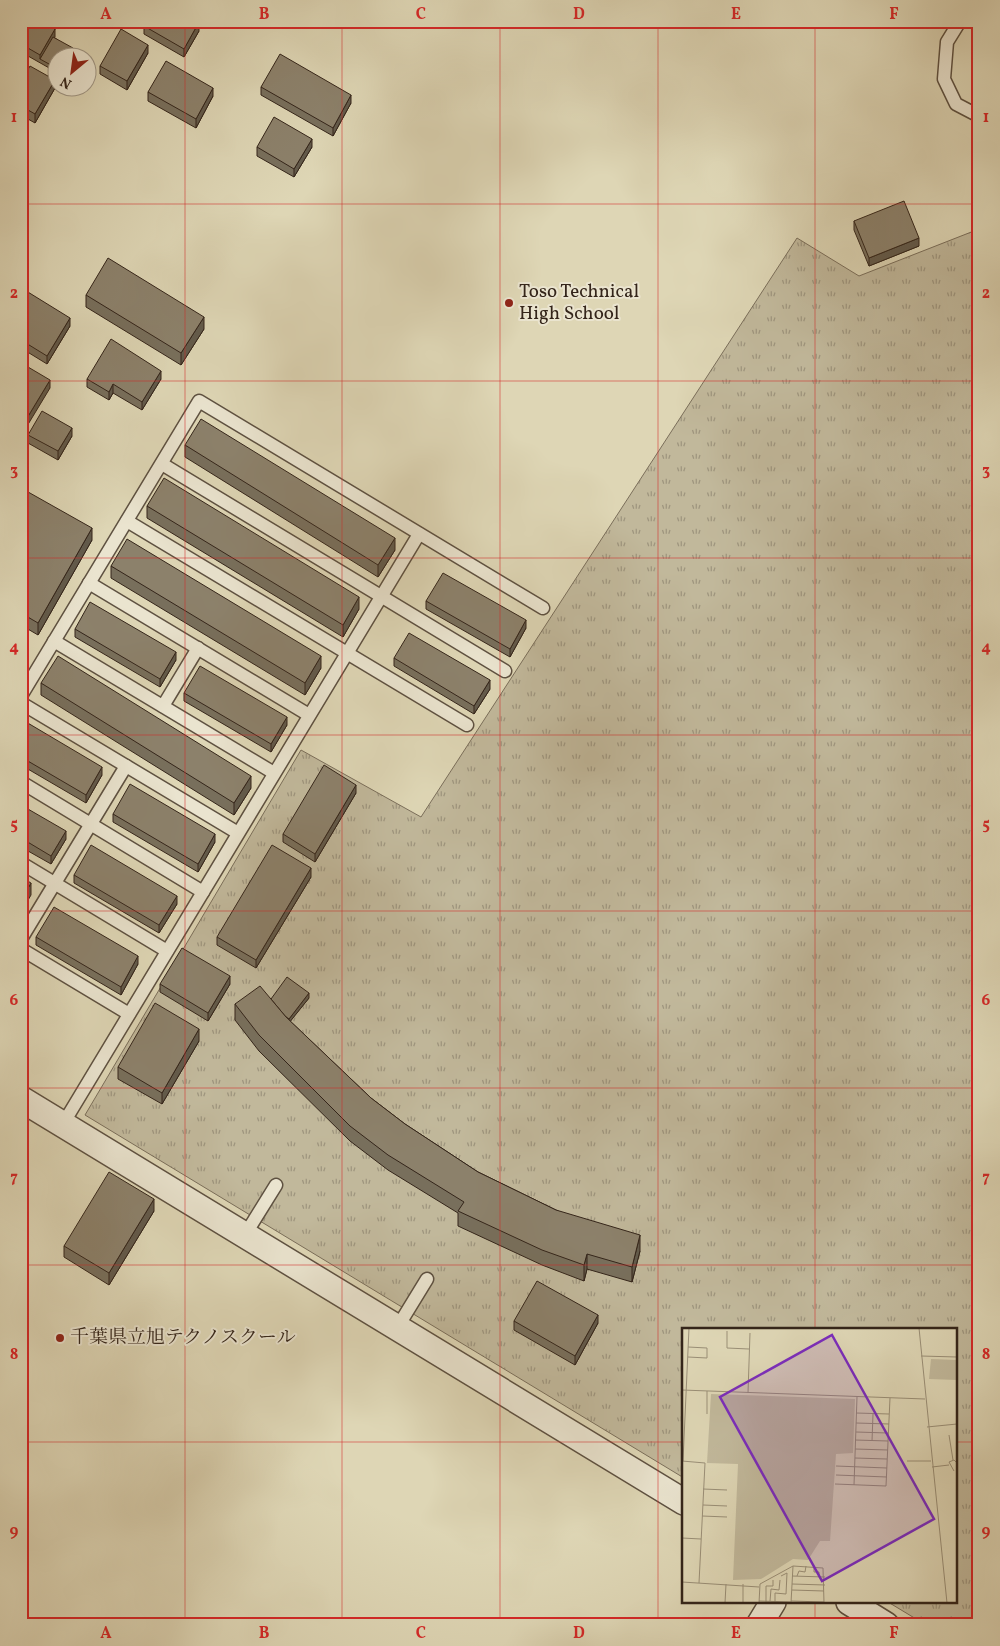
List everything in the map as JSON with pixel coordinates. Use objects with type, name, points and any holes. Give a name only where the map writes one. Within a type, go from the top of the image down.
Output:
[{"type":"street","points":[[21,1099],[682,1501]]},
{"type":"street","points":[[759,1625],[772,1604]]},
{"type":"street","points":[[852,1604],[886,1625]]},
{"type":"lane","points":[[960,21],[947,42],[944,79],[956,104],[979,116]]},
{"type":"lane","points":[[21,696],[199,401],[543,608]]},
{"type":"lane","points":[[162,464],[505,671]]},
{"type":"lane","points":[[127,521],[467,725]]},
{"type":"lane","points":[[62,1124],[419,534]]},
{"type":"lane","points":[[89,583],[309,715]]},
{"type":"lane","points":[[54,641],[274,773]]},
{"type":"lane","points":[[163,706],[198,648]]},
{"type":"lane","points":[[21,702],[238,834]]},
{"type":"lane","points":[[21,938],[126,766]]},
{"type":"lane","points":[[21,782],[203,892]]},
{"type":"lane","points":[[21,863],[167,951]]},
{"type":"lane","points":[[21,949],[129,1014]]},
{"type":"lane","points":[[245,1235],[276,1185]]},
{"type":"lane","points":[[398,1328],[427,1280]]},
{"type":"green space","points":[[979,229],[979,1625],[926,1625],[891,1604],[958,1604],[958,1328],[682,1328],[682,1477],[85,1115],[301,750],[421,817],[797,238],[859,276]]},
{"type":"building","points":[[21,21],[41,21],[55,29],[40,55],[21,44]]},
{"type":"building","points":[[147,21],[199,22],[184,49],[144,26]]},
{"type":"building","points":[[121,29],[148,45],[127,81],[100,66]]},
{"type":"building","points":[[53,37],[73,48],[48,48],[48,63],[40,59]]},
{"type":"building","points":[[280,54],[351,95],[333,128],[261,87]]},
{"type":"building","points":[[166,61],[213,88],[196,119],[148,92]]},
{"type":"building","points":[[30,66],[48,76],[48,92],[35,114],[21,106],[21,82]]},
{"type":"building","points":[[274,117],[312,139],[294,169],[257,147]]},
{"type":"building","points":[[904,201],[919,238],[869,258],[854,221]]},
{"type":"building","points":[[108,258],[204,317],[181,353],[86,295]]},
{"type":"building","points":[[23,289],[70,318],[47,356],[21,340],[21,292]]},
{"type":"building","points":[[111,339],[161,371],[142,402],[113,384],[109,392],[87,379]]},
{"type":"building","points":[[28,367],[50,380],[21,428],[21,408],[27,398],[21,395],[21,378]]},
{"type":"building","points":[[42,411],[72,428],[58,451],[28,435]]},
{"type":"building","points":[[201,419],[395,538],[378,565],[185,445]]},
{"type":"building","points":[[164,478],[359,597],[343,625],[147,506]]},
{"type":"building","points":[[21,488],[92,528],[38,623],[21,613]]},
{"type":"building","points":[[127,539],[321,656],[305,683],[111,566]]},
{"type":"building","points":[[443,573],[526,620],[510,649],[426,601]]},
{"type":"building","points":[[90,602],[176,652],[160,679],[75,629]]},
{"type":"building","points":[[409,633],[490,680],[474,706],[394,658]]},
{"type":"building","points":[[21,636],[27,640],[21,650]]},
{"type":"building","points":[[58,656],[251,776],[234,803],[41,683]]},
{"type":"building","points":[[200,666],[287,717],[271,744],[184,693]]},
{"type":"building","points":[[21,719],[102,767],[86,795],[21,757]]},
{"type":"building","points":[[324,765],[356,785],[315,854],[283,834]]},
{"type":"building","points":[[130,784],[215,834],[198,864],[113,814]]},
{"type":"building","points":[[21,805],[66,831],[51,856],[21,838]]},
{"type":"building","points":[[91,845],[177,896],[159,925],[74,875]]},
{"type":"building","points":[[272,845],[311,868],[256,960],[217,937]]},
{"type":"building","points":[[21,877],[31,883],[21,901]]},
{"type":"building","points":[[54,907],[138,956],[121,987],[36,937]]},
{"type":"building","points":[[182,948],[230,976],[208,1013],[160,984]]},
{"type":"building","points":[[287,977],[309,993],[289,1019],[271,999]]},
{"type":"building","points":[[260,986],[286,1017],[371,1098],[405,1124],[478,1172],[556,1210],[640,1235],[632,1267],[587,1254],[584,1265],[542,1250],[458,1211],[464,1202],[388,1155],[350,1126],[259,1035],[235,1004]]},
{"type":"building","points":[[155,1003],[199,1029],[162,1093],[118,1067]]},
{"type":"building","points":[[109,1172],[154,1199],[109,1273],[64,1246]]},
{"type":"building","points":[[537,1281],[598,1315],[575,1356],[514,1321]]},
{"type":"place","name":"Toso Technical High School","points":[[509,303]]},
{"type":"place","name":"千葉県立旭テクノスクール","points":[[60,1338]]}]
